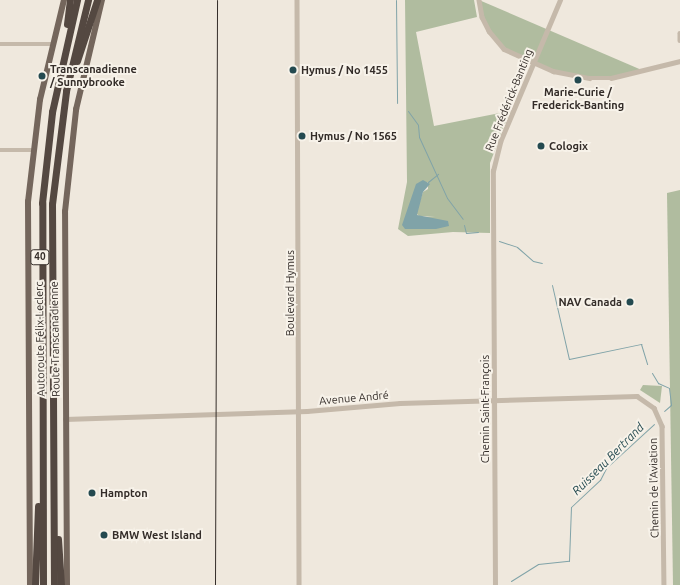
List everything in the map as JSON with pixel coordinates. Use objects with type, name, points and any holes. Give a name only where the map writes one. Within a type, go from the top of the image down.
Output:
[{"type":"highway","points":[[62,60],[70,0]]},
{"type":"highway","name":"Autoroute Félix-Leclerc","points":[[43,585],[41,212],[48,135],[62,60],[77,0]]},
{"type":"highway","name":"Autoroute Félix-Leclerc","points":[[54,585],[51,235],[55,168],[66,91],[88,0]]},
{"type":"highway","points":[[66,91],[97,0]]},
{"type":"highway","points":[[35,585],[42,456]]},
{"type":"highway","points":[[53,487],[61,585]]},
{"type":"main road","points":[[30,585],[27,248],[33,150],[52,44],[64,0]]},
{"type":"main road","name":"Route Transcanadienne","points":[[67,585],[64,260],[67,181],[80,91],[102,0]]},
{"type":"street","name":"Boulevard Hymus","points":[[297,0],[299,585]]},
{"type":"street","points":[[480,0],[482,17],[496,41],[516,56],[567,75],[596,78],[634,74],[680,61]]},
{"type":"street","name":"Rue Frédérick-Banting","points":[[494,234],[495,156],[560,0]]},
{"type":"street","points":[[680,33],[680,40]]},
{"type":"street","points":[[0,44],[52,44]]},
{"type":"street","points":[[0,150],[33,150]]},
{"type":"street","name":"Chemin Saint-François","points":[[494,234],[495,585]]},
{"type":"street","name":"Avenue André","points":[[66,419],[299,411],[400,403],[494,399],[629,395],[643,399]]},
{"type":"street","name":"Chemin de l'Aviation","points":[[643,399],[656,410],[662,426],[664,585]]},
{"type":"green space","points":[[405,0],[474,0],[477,17],[416,32],[434,126],[510,111],[490,163],[490,233],[453,232],[408,236],[398,229],[407,182]],"holes":[[[428,182],[428,189],[423,192],[416,213],[419,216],[435,217],[405,217]]]},
{"type":"green space","points":[[479,0],[644,71],[611,78],[567,75],[516,57],[496,41],[482,17]]},
{"type":"green space","points":[[680,190],[680,585],[673,585],[667,193]]},
{"type":"green space","points":[[643,385],[662,386],[660,403],[640,390]]},
{"type":"water","points":[[423,180],[430,184],[423,192],[417,215],[448,221],[449,226],[436,229],[405,229],[402,225],[416,184]]},
{"type":"waterway","name":"Ruisseau Bertrand","points":[[396,0],[397,103]]},
{"type":"waterway","name":"Ruisseau Bertrand","points":[[408,111],[418,125],[419,137],[447,198],[463,219]]},
{"type":"waterway","points":[[428,182],[438,174]]},
{"type":"waterway","name":"Ruisseau Bertrand","points":[[464,225],[466,233],[478,232]]},
{"type":"waterway","name":"Ruisseau Bertrand","points":[[499,241],[517,247],[533,261],[542,263]]},
{"type":"waterway","name":"Ruisseau Bertrand","points":[[552,285],[569,359],[641,344],[647,364]]},
{"type":"waterway","name":"Ruisseau Bertrand","points":[[652,373],[658,383],[669,388],[671,405],[664,411]]},
{"type":"waterway","name":"Ruisseau Bertrand","points":[[511,581],[538,564],[569,561],[571,507],[600,480],[606,468],[654,424]]},
{"type":"tram line","points":[[215,585],[217,0]]},
{"type":"place","name":"Hymus / No 1455","points":[[293,70]]},
{"type":"place","name":"Transcanadienne / Sunnybrooke","points":[[42,76]]},
{"type":"place","name":"Marie-Curie / Frederick-Banting","points":[[578,80]]},
{"type":"place","name":"Hymus / No 1565","points":[[302,136]]},
{"type":"place","name":"Cologix","points":[[541,146]]},
{"type":"place","name":"NAV Canada","points":[[630,302]]},
{"type":"place","name":"Hampton","points":[[92,493]]},
{"type":"place","name":"BMW West Island","points":[[104,535]]}]
